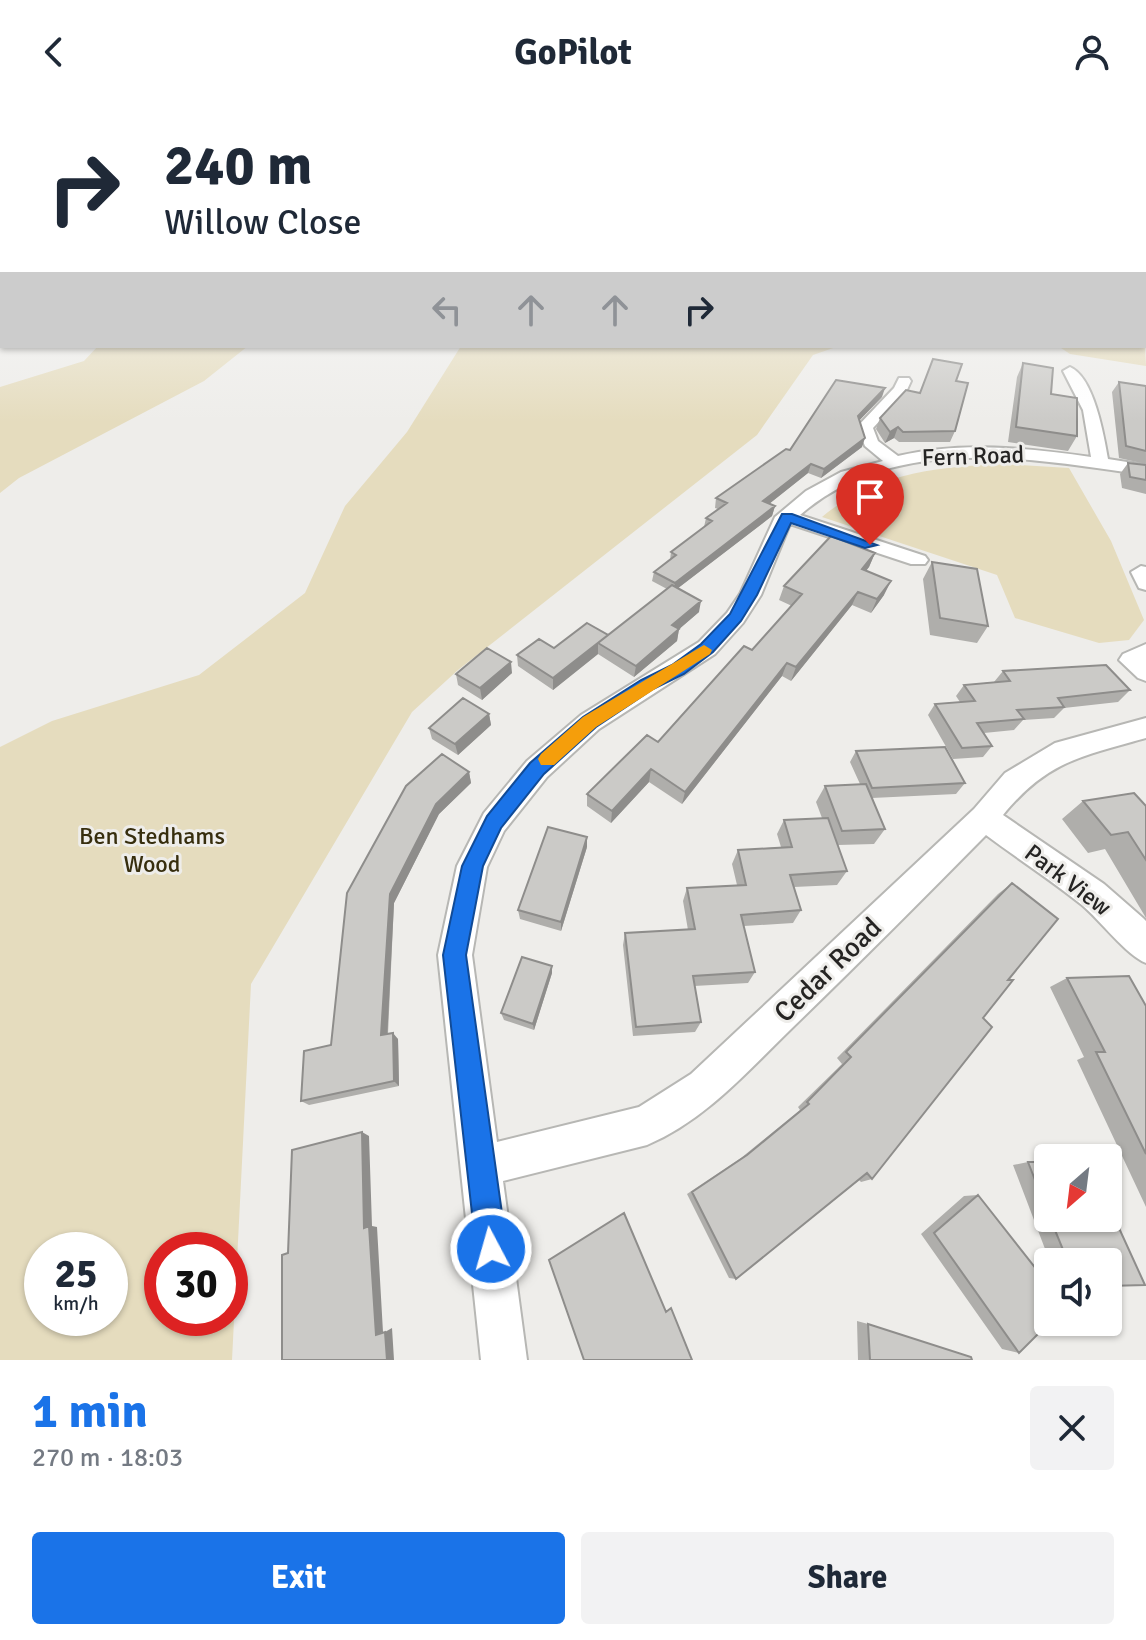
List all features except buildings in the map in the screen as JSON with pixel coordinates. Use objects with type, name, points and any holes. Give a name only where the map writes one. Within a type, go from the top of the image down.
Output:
[{"type":"street","points":[[1070,371],[1089,406],[1100,461]]},
{"type":"street","points":[[884,377],[923,384]]},
{"type":"street","points":[[895,462],[871,443],[865,427],[901,389],[904,381]]},
{"type":"street","points":[[1066,403],[1089,406]]},
{"type":"street","name":"Fern Road","points":[[504,1360],[455,955],[472,866],[494,822],[537,769],[590,722],[707,648],[735,618],[787,517],[812,495],[847,476],[895,462],[947,453],[988,452],[1100,461],[1146,470]]},
{"type":"street","points":[[787,517],[902,562]]},
{"type":"street","points":[[1146,652],[1131,660],[1146,672]]},
{"type":"street","name":"Cedar Road","points":[[482,1166],[647,1125],[704,1087],[984,818],[1015,781],[1064,750],[1146,728]]},
{"type":"street","name":"Park View","points":[[984,818],[1095,898],[1136,933],[1146,947]]},
{"type":"green space","points":[[96,348],[245,348],[204,381],[19,478],[0,493],[0,387],[84,361]]},
{"type":"green space","name":"Ben Stedhams Wood","points":[[460,348],[833,348],[813,355],[757,435],[458,670],[412,712],[251,984],[238,1232],[144,1232],[144,1336],[233,1336],[232,1360],[0,1360],[0,747],[52,721],[199,675],[305,593],[345,506],[407,432]]},
{"type":"green space","points":[[1061,348],[1145,348],[1146,366],[1070,354]]},
{"type":"green space","points":[[1006,464],[1069,468],[1111,541],[1144,620],[1129,640],[1099,643],[1015,618],[997,575],[822,517],[863,490],[886,481],[932,470]]},
{"type":"slow traffic","points":[[547,759],[590,722],[704,650]]},
{"type":"route","points":[[491,1249],[455,955],[472,866],[494,822],[537,769],[590,722],[707,648],[735,618],[750,595],[782,521],[787,517],[870,545]]}]
